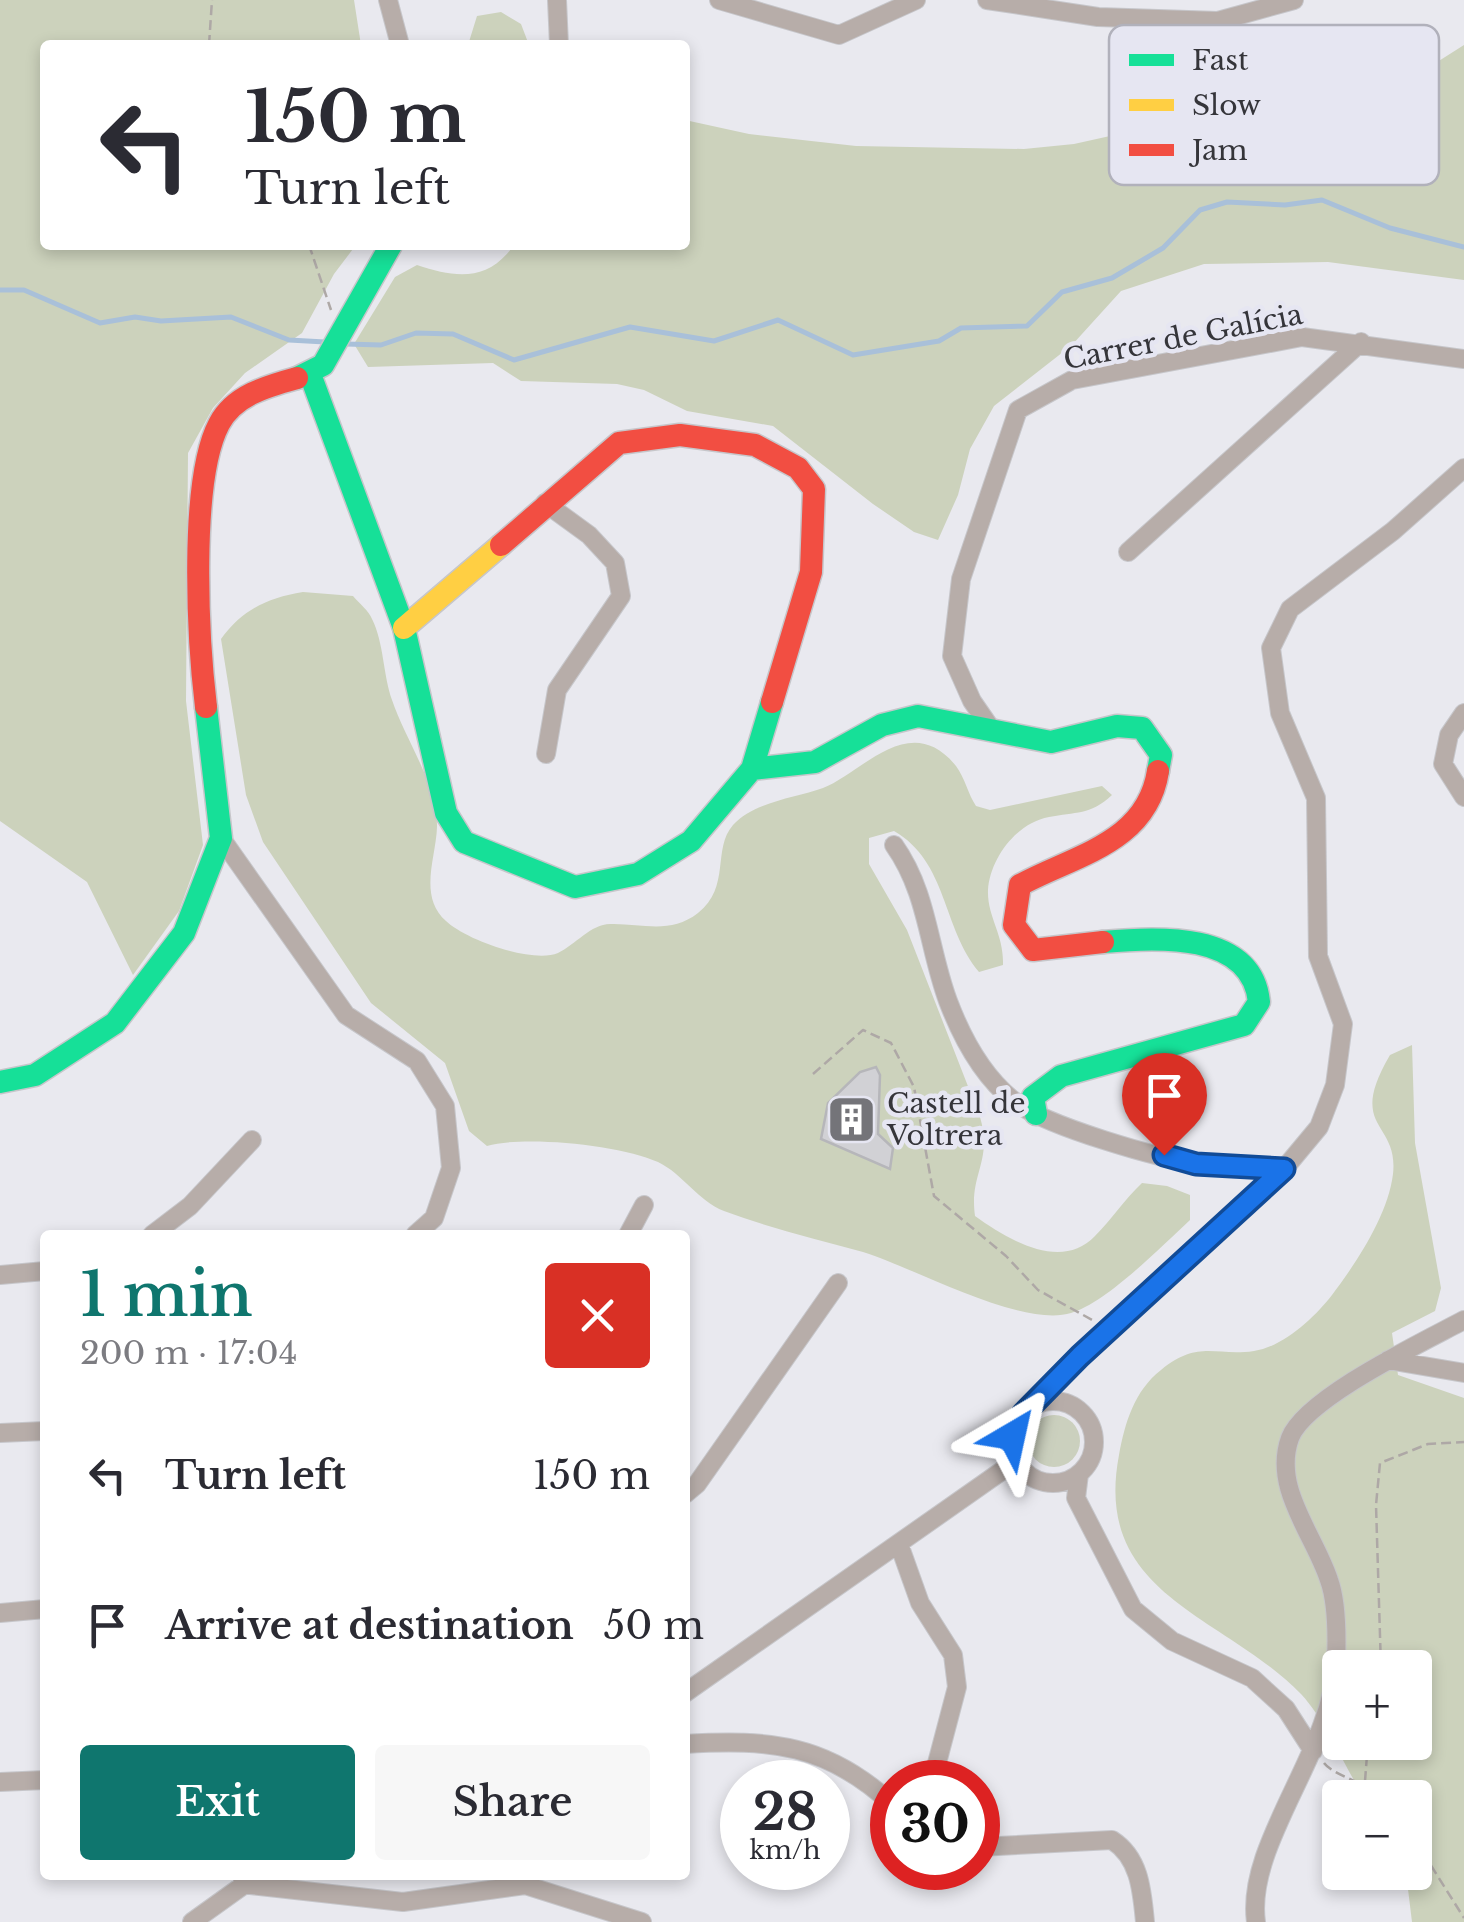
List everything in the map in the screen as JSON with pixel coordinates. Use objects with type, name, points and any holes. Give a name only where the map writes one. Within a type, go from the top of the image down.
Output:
[{"type":"street","points":[[388,0],[399,40]]},
{"type":"street","points":[[557,0],[559,40]]},
{"type":"street","points":[[719,0],[839,35],[916,0]]},
{"type":"street","points":[[987,0],[1098,17],[1218,20],[1294,0]]},
{"type":"street","points":[[0,1082],[35,1075],[115,1023],[184,933],[220,838],[198,638],[204,468],[220,420],[253,390],[310,374],[338,340],[388,250]]},
{"type":"street","name":"Carrer de Galícia","points":[[992,730],[972,701],[952,656],[960,579],[1018,410],[1072,380],[1302,337],[1464,358]]},
{"type":"street","points":[[1128,552],[1360,342]]},
{"type":"street","points":[[310,374],[404,628],[446,814],[464,842],[575,887],[638,874],[691,841],[752,770],[811,572],[814,489],[798,468],[755,446],[664,437],[619,443],[404,628]]},
{"type":"street","points":[[1080,1474],[1045,1483],[1033,1478],[1016,1461],[1012,1436],[1016,1424],[1104,1334],[1284,1169],[1319,1127],[1335,1084],[1343,1024],[1318,956],[1316,798],[1280,712],[1270,648],[1290,609],[1393,531],[1464,468]]},
{"type":"street","points":[[545,503],[589,535],[615,562],[621,596],[557,690],[546,754]]},
{"type":"street","points":[[1464,713],[1449,735],[1443,764],[1464,797]]},
{"type":"street","points":[[752,770],[815,762],[882,725],[918,716],[1051,742],[1116,726],[1142,728],[1161,755],[1159,789],[1127,836],[1044,870],[1020,885],[1014,925],[1033,950],[1103,941],[1189,940],[1234,957],[1255,978],[1259,1002],[1244,1025],[1062,1076],[1034,1096],[1036,1114]]},
{"type":"street","points":[[220,838],[346,1014],[417,1061],[445,1106],[451,1168],[434,1218],[421,1230]]},
{"type":"street","points":[[894,845],[920,888],[931,948],[961,1033],[996,1085],[1036,1114],[1196,1164],[1284,1169]]},
{"type":"street","points":[[159,1230],[190,1206],[252,1140]]},
{"type":"street","points":[[631,1230],[644,1205]]},
{"type":"street","points":[[0,1275],[40,1272]]},
{"type":"street","points":[[690,1490],[838,1283]]},
{"type":"street","points":[[1256,1922],[1267,1854],[1330,1708],[1336,1663],[1331,1584],[1290,1494],[1284,1465],[1291,1435],[1304,1416],[1388,1360],[1464,1320]]},
{"type":"street","points":[[1388,1360],[1464,1373]]},
{"type":"street","points":[[1033,1406],[1059,1401],[1083,1414],[1094,1438],[1094,1452],[1080,1474],[1076,1498],[1132,1610],[1172,1642],[1252,1678],[1286,1709],[1313,1750]]},
{"type":"street","points":[[0,1434],[40,1431]]},
{"type":"street","points":[[690,1690],[900,1547],[1016,1461]]},
{"type":"street","points":[[900,1547],[920,1603],[953,1655],[957,1686],[938,1760]]},
{"type":"street","points":[[0,1613],[40,1609]]},
{"type":"street","points":[[690,1744],[761,1743],[825,1755],[870,1788]]},
{"type":"street","points":[[0,1782],[40,1780]]},
{"type":"street","points":[[1000,1847],[1112,1840],[1129,1851],[1141,1887],[1145,1922]]},
{"type":"street","points":[[192,1922],[250,1880],[403,1902],[525,1885],[642,1922]]},
{"type":"path","points":[[209,40],[212,0]]},
{"type":"path","points":[[311,250],[338,340]]},
{"type":"path","points":[[814,1074],[863,1030],[891,1042],[914,1088],[934,1196],[1006,1256],[1038,1290],[1093,1320],[1104,1334]]},
{"type":"path","points":[[1380,1650],[1376,1505],[1380,1463],[1428,1444],[1464,1442]]},
{"type":"path","points":[[1313,1750],[1329,1770],[1359,1780]]},
{"type":"path","points":[[1432,1867],[1464,1918]]},
{"type":"green space","points":[[0,0],[354,0],[360,40],[40,40],[40,250],[352,250],[334,274],[302,333],[245,373],[213,408],[188,453],[186,701],[203,845],[179,911],[133,975],[87,882],[0,821]]},
{"type":"green space","points":[[501,12],[521,24],[527,40],[470,40],[477,16]]},
{"type":"green space","points":[[1464,45],[1464,280],[1328,262],[1204,264],[1121,291],[1072,345],[994,406],[970,449],[958,495],[938,540],[914,532],[873,504],[773,426],[687,411],[644,390],[617,384],[521,381],[493,363],[368,367],[354,344],[395,277],[417,265],[445,273],[470,274],[493,266],[510,250],[690,250],[690,121],[749,134],[856,146],[1024,149],[1109,136],[1109,185],[1439,185],[1439,61]]},
{"type":"green space","points":[[303,592],[353,596],[372,619],[392,700],[427,779],[436,811],[431,888],[438,911],[468,936],[517,953],[558,953],[603,925],[666,926],[687,920],[708,903],[714,892],[723,845],[741,817],[763,806],[823,788],[870,759],[904,744],[921,743],[939,750],[956,766],[976,806],[990,810],[1102,786],[1112,795],[1097,806],[1037,821],[1016,835],[999,855],[988,890],[1003,965],[979,972],[958,936],[935,878],[912,844],[894,831],[869,838],[869,864],[907,930],[980,1117],[984,1145],[975,1189],[975,1216],[1018,1242],[1051,1252],[1066,1251],[1095,1236],[1142,1183],[1167,1186],[1190,1195],[1190,1220],[1100,1298],[1071,1313],[1050,1315],[997,1305],[863,1252],[724,1211],[706,1201],[667,1167],[642,1156],[548,1142],[487,1146],[469,1131],[445,1063],[371,1003],[263,842],[246,795],[221,639],[256,607]]},
{"type":"green space","points":[[1412,1045],[1415,1143],[1441,1288],[1435,1311],[1392,1333],[1398,1375],[1464,1398],[1464,1922],[1412,1922],[1408,1890],[1432,1890],[1432,1780],[1355,1780],[1344,1760],[1432,1760],[1432,1650],[1322,1650],[1322,1723],[1301,1694],[1270,1667],[1171,1597],[1144,1571],[1125,1541],[1116,1502],[1124,1431],[1137,1398],[1152,1378],[1186,1355],[1254,1351],[1276,1344],[1325,1304],[1361,1253],[1385,1206],[1393,1174],[1389,1143],[1373,1111],[1378,1079],[1390,1055]]},
{"type":"green space","points":[[1054,1415],[1072,1423],[1080,1441],[1072,1459],[1054,1467],[1036,1459],[1028,1441],[1036,1423]]},
{"type":"building","name":"Castell de Voltrera","points":[[876,1067],[880,1075],[878,1134],[893,1148],[890,1169],[821,1139],[828,1103],[860,1072]]},
{"type":"waterway","points":[[346,344],[381,345],[416,333],[453,334],[514,360],[630,327],[714,341],[778,320],[853,355],[939,341],[961,328],[1027,326],[1062,292],[1112,278],[1163,248],[1200,210],[1227,202],[1285,205],[1322,200],[1390,228],[1464,247]]},
{"type":"waterway","points":[[0,290],[24,290],[100,323],[135,317],[161,321],[231,317],[289,340],[325,342]]},
{"type":"traffic: fast","points":[[297,378],[323,365],[388,250]]},
{"type":"traffic: fast","points":[[310,374],[404,628],[446,813],[464,842],[575,887],[638,874],[691,841],[752,769],[772,702]]},
{"type":"traffic: fast","points":[[0,1082],[35,1075],[115,1023],[184,933],[221,838],[206,707]]},
{"type":"traffic: fast","points":[[752,769],[815,762],[882,725],[918,716],[1051,742],[1117,726],[1142,728],[1161,755],[1158,771]]},
{"type":"traffic: fast","points":[[1036,1114],[1033,1097],[1061,1076],[1244,1025],[1259,1002],[1252,979],[1239,962],[1221,950],[1174,940],[1103,942]]},
{"type":"traffic: slow","points":[[404,628],[501,545]]},
{"type":"traffic: jam","points":[[206,707],[198,562],[203,483],[210,450],[219,424],[233,406],[264,388],[297,378]]},
{"type":"traffic: jam","points":[[501,545],[619,443],[680,435],[755,445],[798,468],[814,489],[811,572],[772,702]]},
{"type":"traffic: jam","points":[[1103,942],[1033,950],[1014,925],[1020,885],[1085,855],[1124,831],[1140,815],[1158,771]]},
{"type":"place","name":"Castell de Voltrera","points":[[852,1119]]},
{"type":"route","points":[[1012,1436],[1023,1414],[1080,1356],[1284,1169],[1196,1164],[1164,1155]]}]
